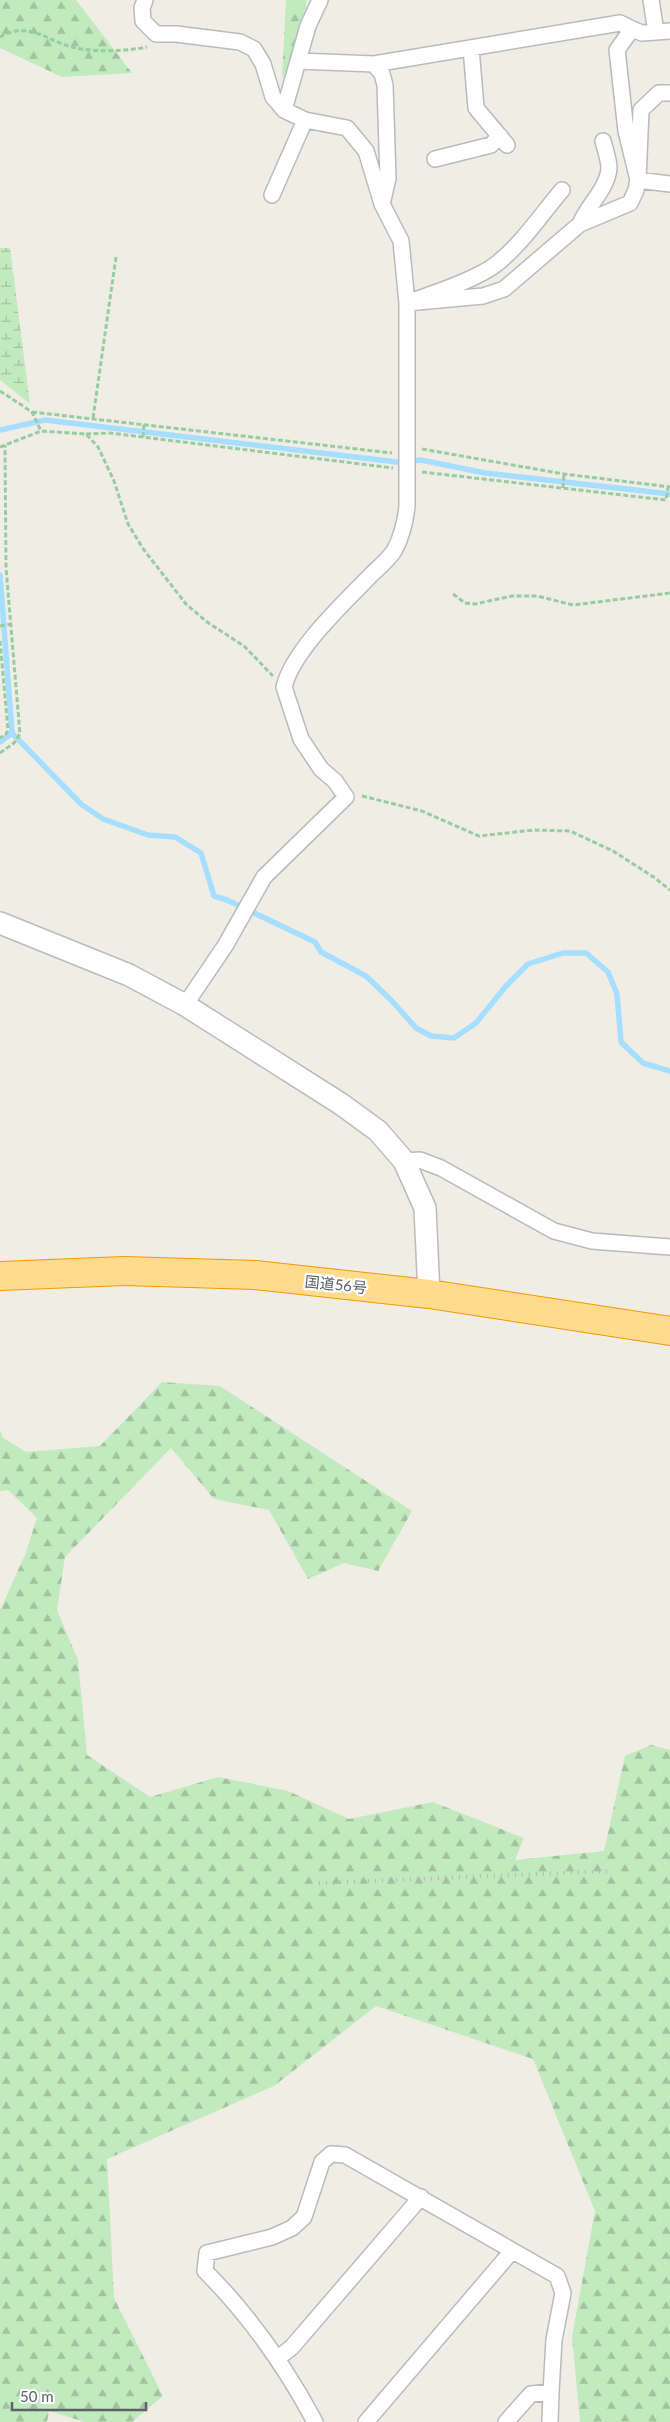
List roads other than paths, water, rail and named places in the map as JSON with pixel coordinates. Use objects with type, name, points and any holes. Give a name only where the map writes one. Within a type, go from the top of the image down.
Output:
[{"type":"highway","name":"国道56号","points":[[0,1276],[124,1271],[255,1275],[429,1294],[670,1331]]},
{"type":"street","points":[[145,0],[142,8],[143,21],[156,34],[176,34],[240,42],[254,49],[264,64],[273,97],[284,110],[305,120],[347,128],[366,150],[382,204],[401,241],[407,303],[408,459],[407,507],[404,532],[393,552],[324,624],[297,658],[286,678],[284,687],[301,739],[321,769],[336,780],[346,797],[264,876],[225,946],[185,1005]]},
{"type":"street","points":[[284,110],[308,26],[320,0]]},
{"type":"street","points":[[299,61],[374,64],[620,23],[642,33],[663,31],[651,0]]},
{"type":"street","points":[[632,29],[617,50],[626,131],[638,180]]},
{"type":"street","points":[[435,159],[491,146],[503,141],[476,108],[471,48]]},
{"type":"street","points":[[374,64],[382,74],[385,85],[388,178],[382,204]]},
{"type":"street","points":[[407,303],[483,296],[504,289],[580,224],[630,202],[636,190],[638,180],[641,110],[659,94],[670,93]]},
{"type":"street","points":[[272,194],[305,120]]},
{"type":"street","points":[[580,224],[585,211],[606,182],[609,168],[603,141]]},
{"type":"street","points":[[638,180],[670,184]]},
{"type":"street","points":[[407,303],[451,286],[494,266],[520,240],[562,190]]},
{"type":"street","points":[[0,923],[130,975],[185,1005],[341,1104],[378,1131],[404,1160],[425,1208],[429,1294]]},
{"type":"street","points":[[404,1160],[420,1160],[441,1168],[554,1231],[592,1241],[670,1247]]},
{"type":"street","points":[[315,2422],[278,2358],[235,2301],[205,2271],[207,2253],[272,2237],[292,2228],[304,2217],[322,2162],[331,2154],[345,2155],[421,2196],[557,2276],[563,2292],[554,2340],[550,2422]]},
{"type":"street","points":[[278,2358],[292,2347],[421,2196]]},
{"type":"street","points":[[366,2422],[512,2251]]},
{"type":"street","points":[[506,2422],[531,2394],[551,2392]]},
{"type":"waterway","points":[[0,430],[45,420],[397,462],[421,460],[485,473],[670,494]]},
{"type":"waterway","points":[[0,575],[12,733],[81,804],[103,819],[148,835],[175,837],[201,853],[214,896],[227,900],[315,942],[321,952],[366,976],[416,1028],[431,1036],[454,1038],[476,1023],[506,986],[528,964],[563,953],[586,953],[608,972],[617,994],[621,1042],[643,1063],[670,1071]]},
{"type":"waterway","points":[[0,742],[12,733]]},
{"type":"railway","points":[[319,1883],[610,1871]]}]
